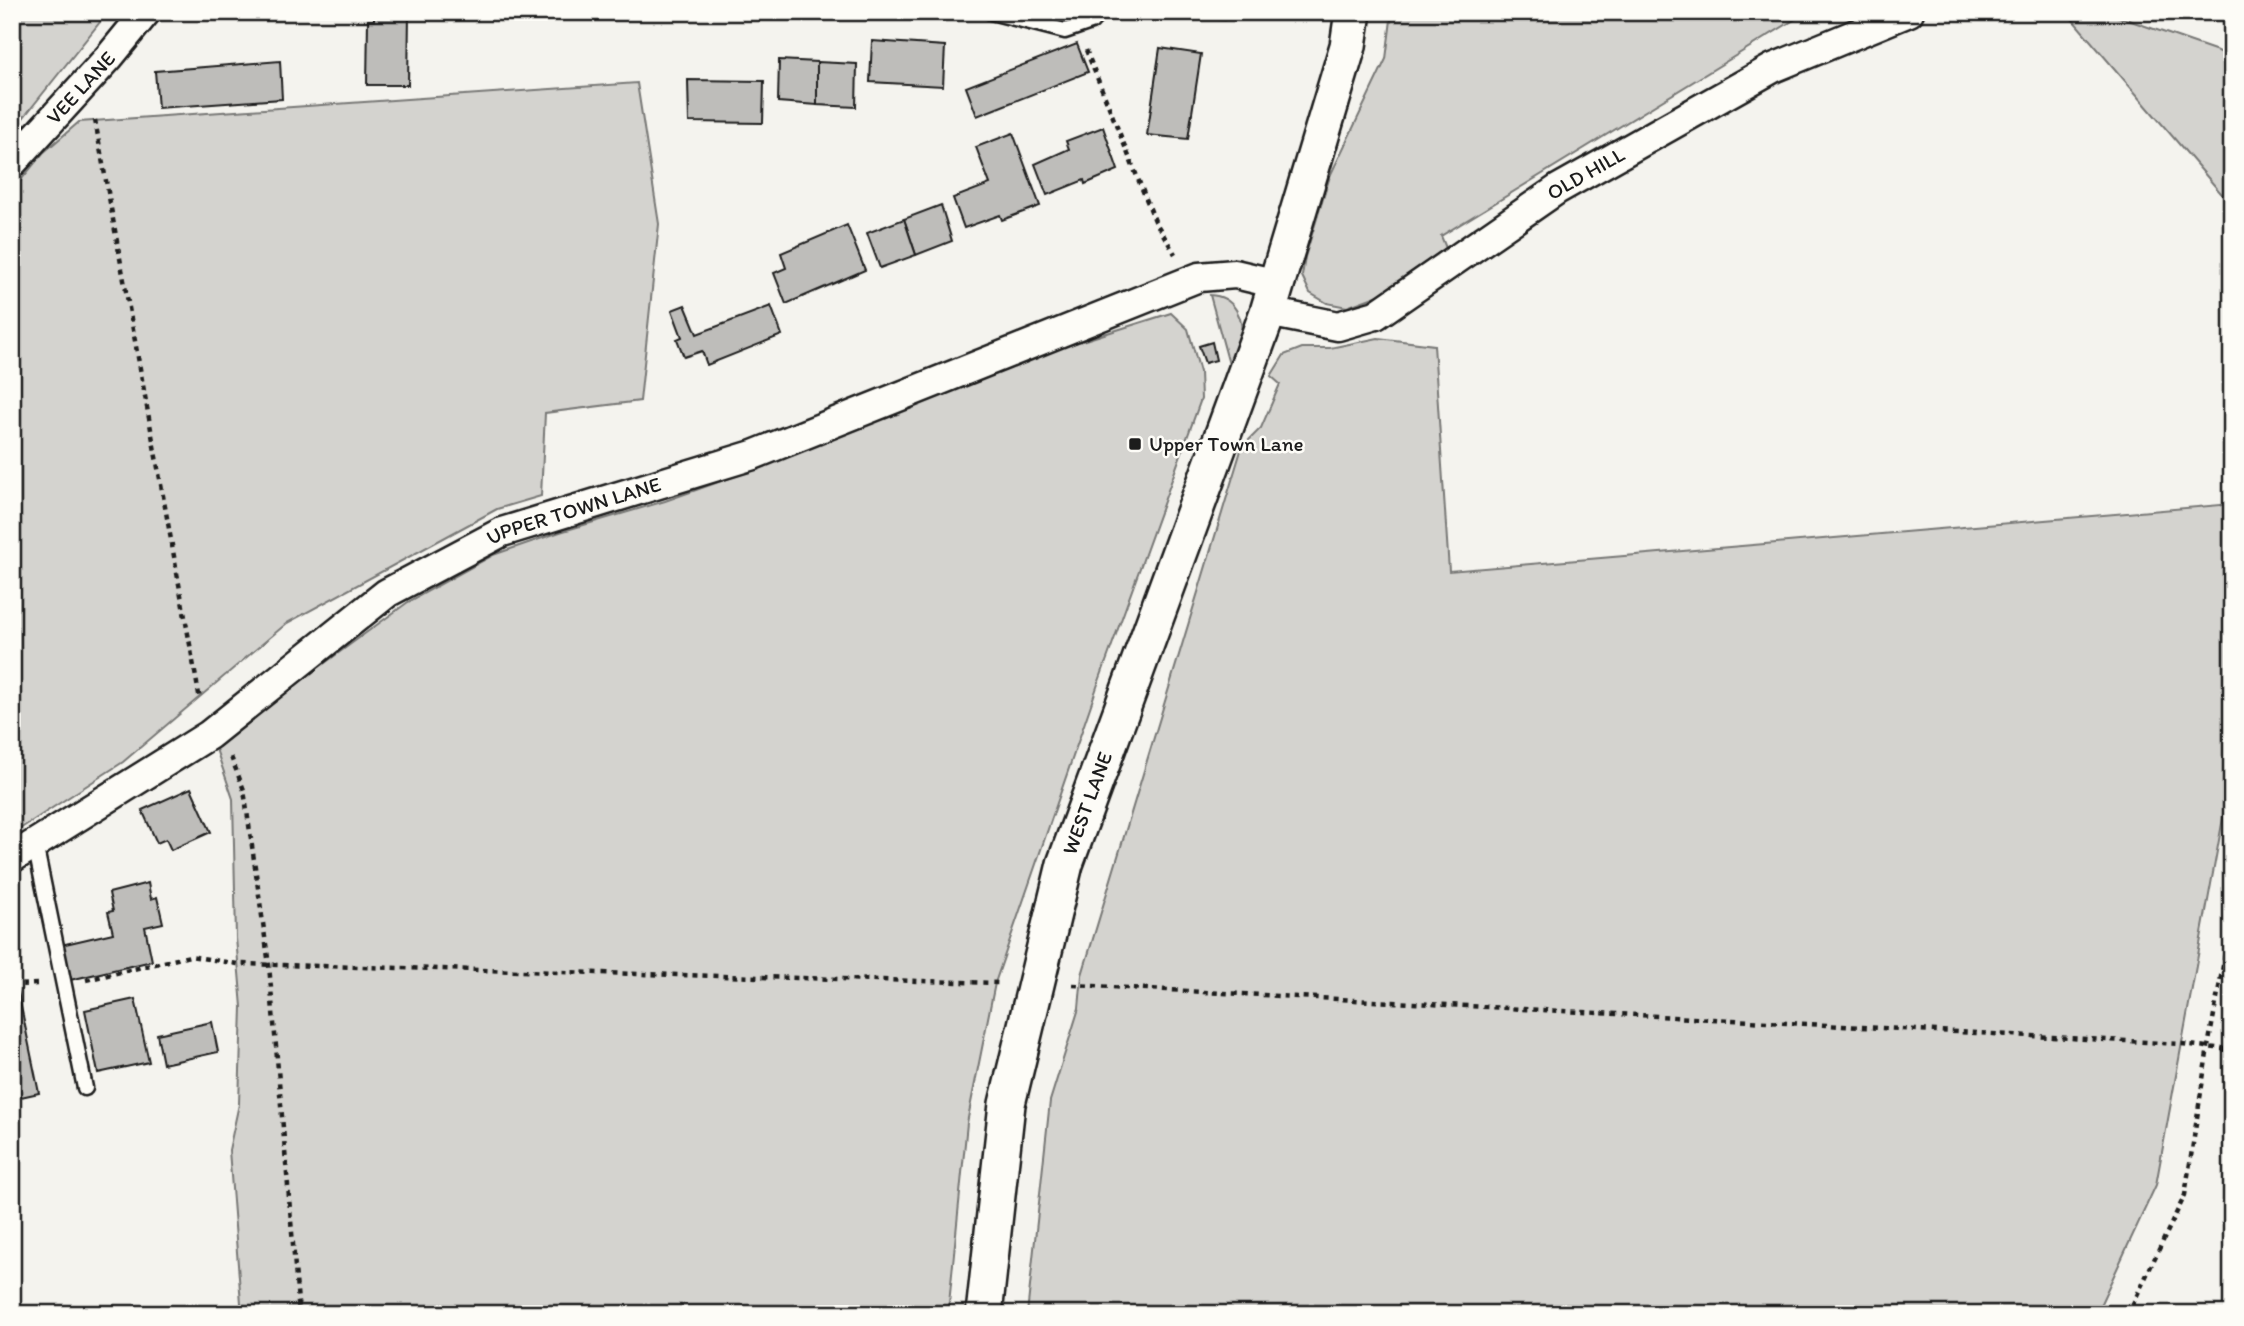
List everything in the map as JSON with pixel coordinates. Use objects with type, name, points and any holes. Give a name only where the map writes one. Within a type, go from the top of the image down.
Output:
[{"type":"street","name":"VEE LANE","points":[[12,163],[146,12]]},
{"type":"street","name":"WEST LANE","points":[[984,1314],[1007,1104],[1065,864],[1272,298],[1348,46],[1353,12]]},
{"type":"street","name":"OLD HILL","points":[[1272,298],[1338,326],[1376,315],[1559,190],[1761,75],[1909,12]]},
{"type":"street","name":"UPPER TOWN LANE","points":[[23,851],[209,735],[387,593],[502,532],[753,455],[1199,277],[1234,274],[1272,298]]},
{"type":"lane","points":[[992,12],[1065,31],[1091,22],[1100,12]]},
{"type":"lane","points":[[23,851],[64,985],[85,1088]]},
{"type":"path","points":[[1076,27],[1155,221],[1191,280]]},
{"type":"path","points":[[88,80],[199,697],[224,737],[244,790],[269,965],[299,1314]]},
{"type":"path","points":[[2128,1314],[2185,1195],[2232,917]]},
{"type":"path","points":[[12,985],[64,985],[190,956],[238,964],[1036,984],[2232,1050]]},
{"type":"shaded area","points":[[12,12],[108,12],[12,132]]},
{"type":"shaded area","points":[[1392,12],[1807,12],[1441,236],[1446,248],[1379,295],[1347,307],[1327,303],[1310,293],[1302,276],[1305,257],[1330,176],[1386,59]]},
{"type":"shaded area","points":[[2066,12],[2105,12],[2232,56],[2232,206]]},
{"type":"shaded area","points":[[637,83],[659,224],[640,401],[545,413],[541,496],[497,509],[287,623],[123,762],[12,834],[12,191],[43,153],[79,122]]},
{"type":"shaded area","points":[[1210,295],[1218,296],[1232,304],[1239,317],[1240,341],[1230,368]]},
{"type":"shaded area","points":[[1171,313],[1188,329],[1200,372],[1201,399],[1098,684],[995,983],[967,1123],[948,1314],[245,1314],[241,1303],[229,1150],[239,1104],[242,1007],[236,938],[233,799],[215,746],[408,602],[493,555],[665,501],[769,464],[1050,351]]},
{"type":"shaded area","points":[[1378,338],[1434,345],[1449,571],[2232,504],[2232,769],[2156,1185],[2096,1314],[1027,1314],[1050,1101],[1079,1008],[1082,975],[1242,447],[1261,428],[1280,384],[1271,376],[1284,355],[1302,348],[1330,348]]},
{"type":"building","points":[[374,12],[409,12],[408,85],[367,85],[368,20],[374,20]]},
{"type":"building","points":[[1192,12],[1226,12],[1225,20],[1192,16]]},
{"type":"building","points":[[872,41],[945,46],[943,86],[870,82]]},
{"type":"building","points":[[1077,44],[1088,72],[977,116],[966,87]]},
{"type":"building","points":[[1160,48],[1201,54],[1188,139],[1147,135]]},
{"type":"building","points":[[779,60],[817,62],[817,105],[778,102]]},
{"type":"building","points":[[280,61],[282,99],[158,108],[155,71]]},
{"type":"building","points":[[817,62],[857,64],[856,107],[817,105]]},
{"type":"building","points":[[688,80],[764,81],[763,123],[689,122]]},
{"type":"building","points":[[1103,127],[1118,170],[1085,184],[1084,180],[1047,195],[1035,164],[1069,149],[1066,141]]},
{"type":"building","points":[[1013,133],[1040,206],[1002,220],[1000,215],[964,228],[953,198],[990,184],[976,147]]},
{"type":"building","points":[[941,205],[952,241],[916,255],[904,219]]},
{"type":"building","points":[[904,219],[916,255],[880,268],[867,233]]},
{"type":"building","points":[[847,225],[865,270],[786,304],[774,273],[786,268],[781,253]]},
{"type":"building","points":[[685,305],[697,334],[771,306],[782,335],[707,365],[702,351],[684,357],[677,339],[682,337],[672,310]]},
{"type":"building","points":[[1212,342],[1216,360],[1205,363],[1199,346]]},
{"type":"building","points":[[191,788],[211,832],[171,850],[166,839],[157,843],[142,810]]},
{"type":"building","points":[[148,883],[151,899],[157,897],[163,923],[145,927],[152,961],[70,980],[61,945],[113,933],[108,912],[113,911],[109,893]]},
{"type":"building","points":[[18,992],[39,1093],[12,1099],[12,993]]},
{"type":"building","points":[[135,999],[149,1062],[98,1073],[85,1010]]},
{"type":"building","points":[[212,1022],[218,1052],[163,1064],[157,1034]]},
{"type":"place","name":"Upper Town Lane","points":[[1135,444]]}]
